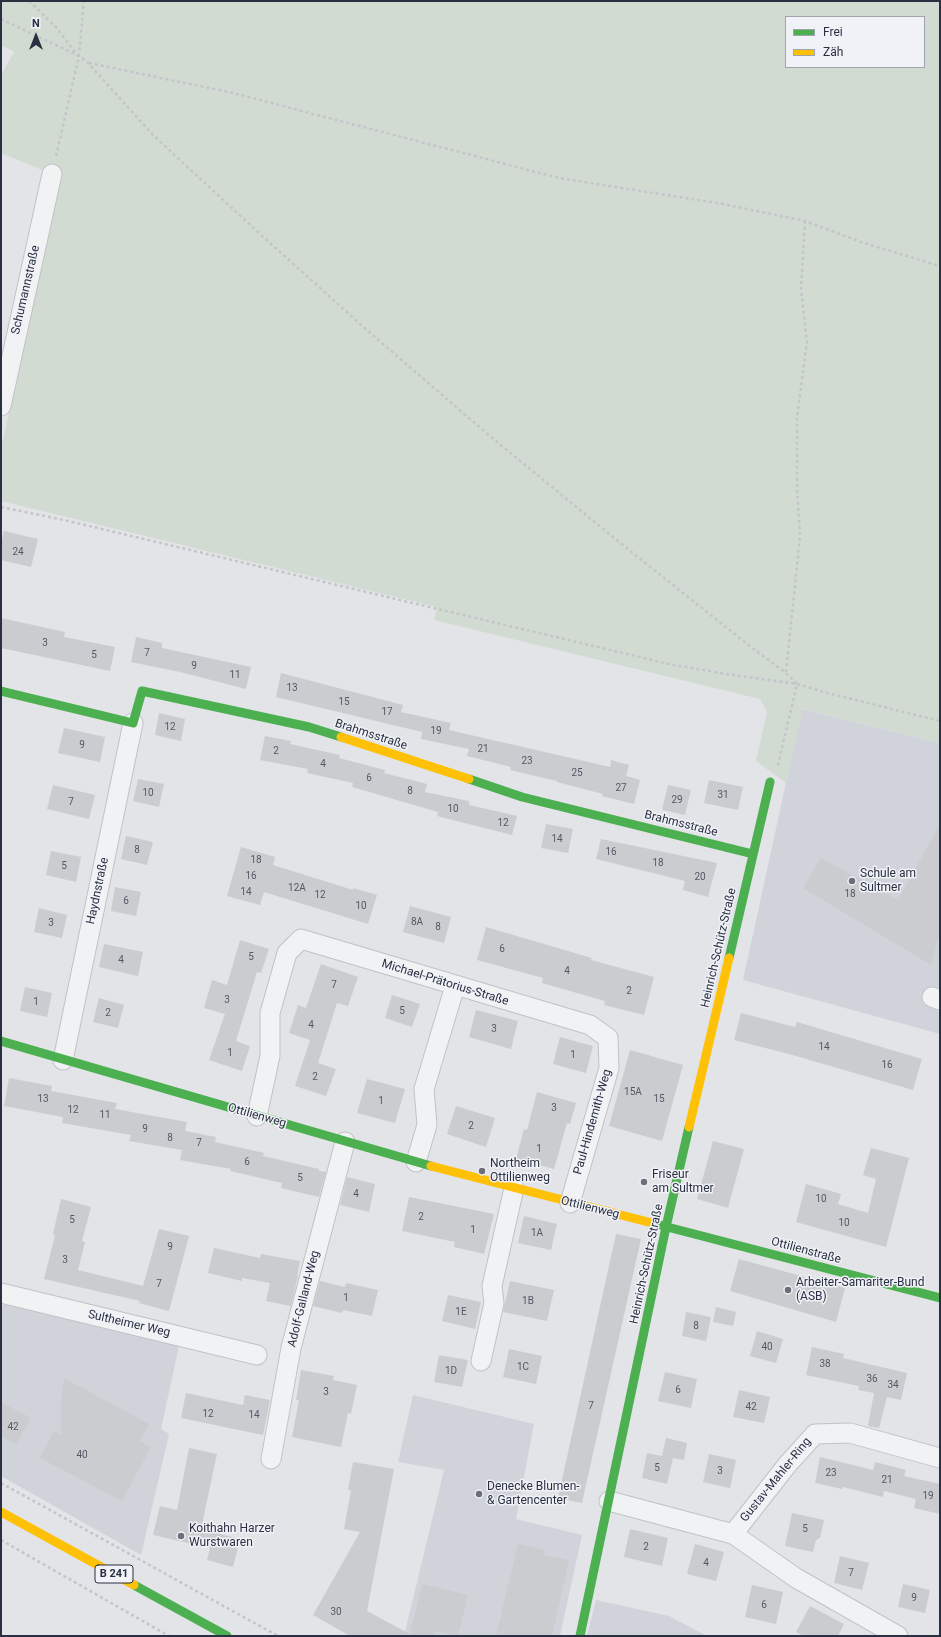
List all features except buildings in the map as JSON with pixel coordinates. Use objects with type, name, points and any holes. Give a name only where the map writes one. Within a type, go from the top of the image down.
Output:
[{"type":"street","name":"Schumannstraße","points":[[1,406],[7,343],[52,174]]},
{"type":"street","points":[[1,691],[132,723]]},
{"type":"street","name":"Brahmsstraße","points":[[132,723],[142,691],[309,727],[522,797],[754,854]]},
{"type":"street","name":"Haydnstraße","points":[[63,1060],[132,723]]},
{"type":"street","name":"Heinrich-Schütz-Straße","points":[[580,1636],[666,1227],[770,782]]},
{"type":"street","name":"Michael-Prätorius-Straße","points":[[257,1116],[270,1056],[270,1013],[287,953],[301,939],[590,1026]]},
{"type":"street","points":[[416,1162],[427,1125],[424,1089],[455,986]]},
{"type":"street","name":"Paul-Hindemith-Weg","points":[[570,1203],[609,1068],[608,1038],[590,1026]]},
{"type":"street","name":"Ottilienweg","points":[[1,1042],[416,1162],[666,1227]]},
{"type":"street","name":"Adolf-Galland-Weg","points":[[271,1459],[292,1348],[345,1142]]},
{"type":"street","points":[[481,1362],[494,1302],[492,1286],[514,1188]]},
{"type":"street","name":"Ottilienstraße","points":[[666,1227],[940,1298]]},
{"type":"street","name":"Sultheimer Weg","points":[[1,1293],[257,1355]]},
{"type":"street","name":"Gustav-Mahler-Ring","points":[[733,1534],[787,1465],[815,1434],[850,1433],[940,1458]]},
{"type":"street","name":"Gustav-Mahler-Ring","points":[[609,1501],[733,1534],[796,1578],[898,1636]]},
{"type":"street","name":"B 241","points":[[1,1512],[227,1636]]},
{"type":"path","points":[[28,1],[56,27],[78,56]]},
{"type":"path","points":[[52,174],[78,56],[84,1]]},
{"type":"path","points":[[1,19],[78,56],[88,63],[152,135],[368,331],[485,432],[619,542],[798,684]]},
{"type":"path","points":[[88,63],[233,93],[559,178],[724,204],[805,221],[864,243],[940,266]]},
{"type":"path","points":[[786,673],[800,537],[797,488],[797,417],[807,342],[801,288],[805,221]]},
{"type":"path","points":[[1,506],[669,664],[798,684],[940,722]]},
{"type":"path","points":[[778,765],[798,684]]},
{"type":"path","points":[[1,1483],[278,1636]]},
{"type":"path","points":[[1,1540],[169,1636]]},
{"type":"shaded area","points":[[1,1],[940,1],[940,743],[803,709],[786,783],[756,761],[767,712],[760,699],[434,620],[437,607],[1,501],[1,449],[34,296],[16,292],[47,172],[1,153],[1,75],[14,52],[1,45]]},
{"type":"shaded area","name":"Schule am Sultmer","points":[[802,709],[940,743],[940,1034],[743,980]]},
{"type":"shaded area","points":[[14,1304],[179,1346],[161,1429],[169,1434],[141,1555],[1,1476],[1,1305]]},
{"type":"shaded area","name":"Denecke Blumen- & Gartencenter","points":[[413,1395],[534,1424],[516,1519],[582,1535],[560,1636],[404,1636],[444,1470],[398,1462]]},
{"type":"shaded area","points":[[596,1600],[669,1616],[707,1636],[587,1636]]},
{"type":"traffic: fast","points":[[1,691],[133,723],[142,691],[309,727],[341,737]]},
{"type":"traffic: fast","points":[[469,779],[522,797],[753,854]]},
{"type":"traffic: fast","points":[[729,958],[770,782]]},
{"type":"traffic: fast","points":[[1,1041],[431,1166]]},
{"type":"traffic: fast","points":[[580,1636],[666,1227],[689,1127]]},
{"type":"traffic: fast","points":[[652,1223],[940,1298]]},
{"type":"traffic: fast","points":[[134,1585],[227,1636]]},
{"type":"traffic: slow","points":[[341,737],[469,779]]},
{"type":"traffic: slow","points":[[689,1127],[729,958]]},
{"type":"traffic: slow","points":[[431,1166],[652,1223]]},
{"type":"traffic: slow","points":[[1,1512],[134,1585]]},
{"type":"place","name":"Schule am Sultmer","points":[[852,881]]},
{"type":"place","name":"Northeim Ottilienweg","points":[[482,1171]]},
{"type":"place","name":"Friseur am Sultmer","points":[[644,1182]]},
{"type":"place","name":"Arbeiter-Samariter-Bund (ASB)","points":[[788,1290]]},
{"type":"place","name":"Denecke Blumen- & Gartencenter","points":[[479,1494]]},
{"type":"place","name":"Koithahn Harzer Wurstwaren","points":[[181,1536]]}]
